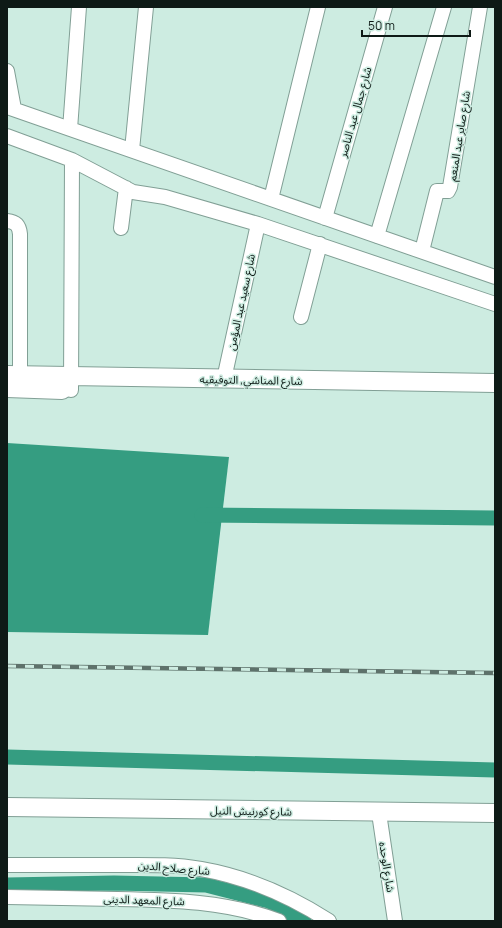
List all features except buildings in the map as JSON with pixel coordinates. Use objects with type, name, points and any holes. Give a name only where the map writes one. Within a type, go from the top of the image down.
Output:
[{"type":"main road","name":"شارع المناشي, التوفيقيه","points":[[13,376],[71,384],[495,395]]},
{"type":"main road","name":"شارع المناشي, التوفيقيه","points":[[7,388],[71,384],[224,379],[495,383]]},
{"type":"main road","name":"شارع كورنيش النيل","points":[[7,807],[495,814]]},
{"type":"street","points":[[70,129],[79,7]]},
{"type":"street","points":[[132,150],[146,7]]},
{"type":"street","points":[[271,198],[318,7]]},
{"type":"street","name":"شارع جمال عبد الناصر","points":[[325,218],[385,7]]},
{"type":"street","points":[[377,236],[444,7]]},
{"type":"street","name":"شارع صابر عبد المنعم","points":[[422,252],[437,191],[448,191],[450,187],[480,7]]},
{"type":"street","points":[[7,72],[10,108],[495,277]]},
{"type":"street","points":[[7,136],[72,160],[133,192],[165,196],[258,224],[495,304]]},
{"type":"street","points":[[71,384],[72,160]]},
{"type":"street","points":[[121,228],[126,188]]},
{"type":"street","points":[[7,221],[15,223],[19,228],[20,234],[13,376]]},
{"type":"street","name":"شارع سعيد عبد المؤمن","points":[[224,379],[258,224]]},
{"type":"street","points":[[301,317],[320,244]]},
{"type":"street","name":"شارع الوحده","points":[[379,813],[395,921]]},
{"type":"street","name":"شارع صلاح الدين","points":[[7,865],[158,865],[200,868],[239,878],[276,891],[311,909],[329,921]]},
{"type":"street","name":"شارع المعهد الدينى","points":[[7,897],[175,900],[232,908],[263,915],[279,921]]},
{"type":"shaded area","points":[[7,443],[229,457],[208,635],[7,632]]},
{"type":"waterway","points":[[202,515],[495,518]]},
{"type":"waterway","points":[[7,757],[495,770]]},
{"type":"waterway","points":[[7,885],[114,883],[206,885],[269,901],[304,921]]},
{"type":"railway","points":[[7,666],[495,673]]}]
